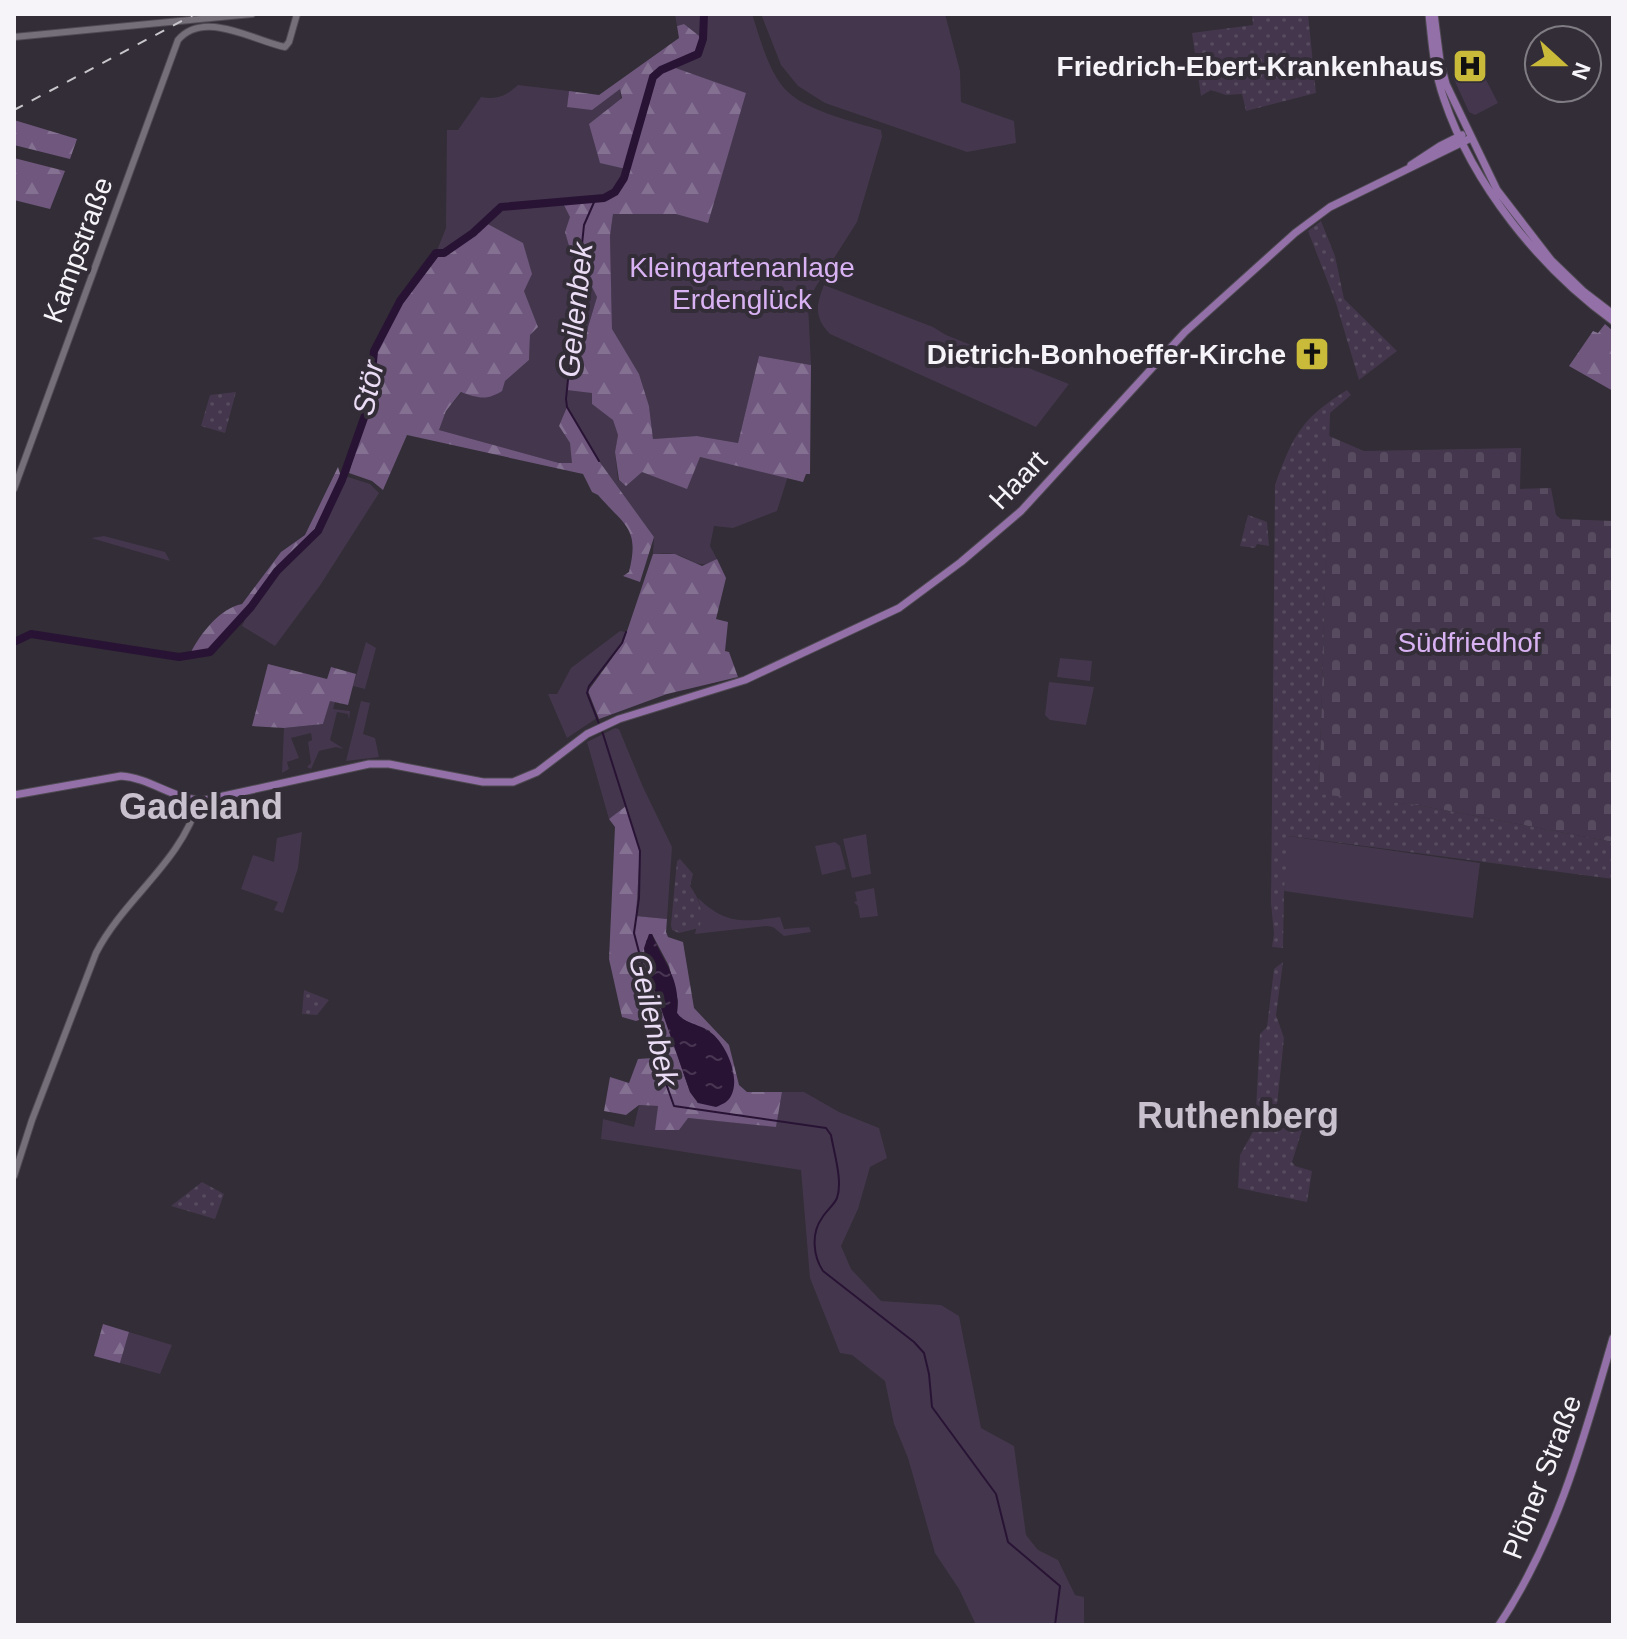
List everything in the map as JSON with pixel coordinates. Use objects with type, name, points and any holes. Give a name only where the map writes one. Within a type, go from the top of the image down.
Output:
[{"type":"main road","points":[[1432,14],[1437,74],[1454,124],[1466,137],[1497,190],[1531,238],[1571,281],[1613,314]]},
{"type":"main road","points":[[1432,14],[1443,73],[1466,137],[1500,205],[1527,242],[1569,286],[1613,321]]},
{"type":"main road","points":[[1440,146],[1452,134],[1454,124]]},
{"type":"main road","name":"Haart","points":[[1411,166],[1440,146],[1466,137]]},
{"type":"main road","name":"Haart","points":[[199,800],[369,764],[389,764],[483,782],[513,782],[547,765],[598,728],[642,710],[745,680],[891,612],[918,595],[1021,511],[1185,332],[1295,233],[1330,207],[1466,137]]},
{"type":"main road","points":[[14,795],[121,776],[199,800]]},
{"type":"main road","name":"Plöner Straße","points":[[1499,1625],[1541,1551],[1564,1497],[1613,1338]]},
{"type":"street","points":[[14,37],[252,14]]},
{"type":"street","name":"Kampstraße","points":[[14,489],[180,37],[190,30],[215,28],[285,47],[297,14]]},
{"type":"street","points":[[14,1176],[32,1120],[96,953],[178,847],[199,800]]},
{"type":"green space","name":"Kleingartenanlage Erdenglück","points":[[675,14],[752,14],[771,66],[789,93],[820,111],[881,130],[882,137],[857,222],[808,304],[811,365],[759,356],[738,443],[697,436],[653,439],[649,406],[639,374],[612,330],[610,236],[613,214],[676,214],[718,187],[745,93],[669,66],[698,54],[684,24],[677,26]]},
{"type":"green space","points":[[761,14],[945,14],[960,71],[961,102],[1014,121],[1016,143],[967,152],[825,103],[798,86],[781,65]]},
{"type":"green space","points":[[1252,14],[1308,14],[1316,93],[1246,111],[1242,94],[1226,95],[1211,90],[1201,96],[1192,33],[1253,25]]},
{"type":"green space","points":[[684,24],[703,39],[701,45],[690,57],[670,66],[746,93],[708,223],[676,214],[613,214],[610,236],[612,329],[639,374],[649,406],[653,439],[697,436],[738,443],[759,356],[811,365],[810,474],[806,474],[803,482],[700,457],[687,489],[642,472],[626,486],[619,480],[615,452],[618,435],[613,420],[592,404],[592,393],[567,390],[572,346],[588,327],[597,297],[580,263],[572,256],[565,232],[570,217],[563,203],[603,198],[617,189],[626,169],[600,163],[589,124],[622,98],[620,89],[592,110],[567,107],[569,91],[599,95],[679,38],[677,26]]},
{"type":"green space","points":[[1464,72],[1466,75],[1482,72],[1498,103],[1475,115],[1469,112],[1453,77]]},
{"type":"green space","points":[[518,85],[569,91],[567,107],[620,88],[626,168],[623,178],[614,192],[571,217],[580,263],[597,297],[588,327],[572,346],[592,393],[592,404],[613,419],[618,435],[615,452],[618,480],[626,485],[642,471],[699,457],[788,476],[777,511],[733,528],[714,526],[710,546],[717,559],[710,563],[699,564],[673,554],[653,554],[654,537],[599,461],[568,408],[559,426],[570,443],[573,463],[559,463],[439,430],[446,411],[462,392],[505,381],[529,360],[530,335],[538,327],[524,291],[484,223],[444,253],[436,253],[446,228],[447,130],[458,130],[481,97],[501,96]]},
{"type":"green space","points":[[14,120],[77,139],[70,159],[14,145]]},
{"type":"green space","points":[[14,158],[65,171],[50,209],[14,200]]},
{"type":"green space","points":[[1321,221],[1335,256],[1344,299],[1397,351],[1359,380],[1336,303],[1308,231]]},
{"type":"green space","points":[[484,222],[523,243],[532,274],[524,291],[538,327],[530,335],[529,360],[505,381],[502,391],[482,398],[461,392],[446,411],[439,430],[559,463],[572,463],[570,443],[559,426],[567,407],[599,461],[654,537],[640,582],[623,576],[629,572],[632,557],[633,546],[628,529],[592,492],[583,474],[407,435],[383,490],[372,481],[349,473],[369,404],[374,351],[400,301],[436,253],[444,253]]},
{"type":"green space","points":[[824,285],[1069,384],[1036,427],[830,334],[821,322],[818,311]]},
{"type":"green space","points":[[1605,324],[1613,331],[1613,391],[1569,366],[1593,331],[1598,333]]},
{"type":"green space","points":[[1347,390],[1351,395],[1330,413],[1319,794],[1417,805],[1613,842],[1613,879],[1289,836],[1283,948],[1272,947],[1275,485],[1300,430],[1319,410]]},
{"type":"green space","points":[[236,392],[225,433],[201,426],[210,395]]},
{"type":"green space","name":"Südfriedhof","points":[[1329,436],[1364,451],[1521,448],[1520,489],[1551,488],[1556,515],[1561,519],[1613,521],[1613,842],[1417,805],[1319,795]]},
{"type":"green space","points":[[338,467],[342,480],[318,531],[277,571],[251,607],[210,652],[190,654],[212,623],[226,611],[242,604],[281,552],[305,535]]},
{"type":"green space","points":[[348,477],[370,484],[379,493],[321,584],[275,646],[242,626],[251,607],[277,571],[318,531],[342,480]]},
{"type":"green space","points":[[1248,515],[1267,522],[1269,546],[1240,546]]},
{"type":"green space","points":[[104,536],[165,552],[170,561],[91,538]]},
{"type":"green space","points":[[653,554],[675,554],[702,566],[717,559],[726,578],[716,619],[728,622],[725,651],[729,652],[738,677],[667,694],[599,719],[588,691],[623,643]]},
{"type":"green space","points":[[620,631],[626,632],[622,643],[587,693],[597,718],[567,738],[548,694],[557,694],[571,668]]},
{"type":"green space","points":[[366,642],[376,648],[365,689],[353,686]]},
{"type":"green space","points":[[1060,658],[1092,661],[1090,681],[1057,677]]},
{"type":"green space","points":[[268,664],[327,679],[331,667],[356,674],[348,705],[330,701],[323,724],[284,728],[252,726]]},
{"type":"green space","points":[[1049,682],[1094,687],[1086,725],[1050,720],[1045,715]]},
{"type":"green space","points":[[330,700],[335,702],[333,709],[350,711],[349,720],[348,714],[337,712],[330,740],[344,749],[336,747],[319,751],[311,769],[307,767],[311,763],[308,742],[312,740],[311,733],[291,738],[299,758],[287,762],[289,769],[282,773],[284,728],[323,724]]},
{"type":"green space","points":[[361,701],[370,703],[363,734],[375,738],[379,757],[346,761]]},
{"type":"green space","points":[[615,728],[619,729],[672,847],[667,919],[636,916],[640,850],[626,807],[609,819],[587,742]]},
{"type":"green space","points":[[626,806],[640,850],[636,916],[667,919],[668,937],[683,942],[694,1008],[729,1045],[739,1085],[747,1092],[782,1092],[776,1127],[688,1118],[679,1130],[655,1130],[658,1106],[639,1105],[626,1115],[604,1111],[610,1077],[629,1083],[638,1059],[652,1058],[654,1015],[636,1021],[622,1017],[609,959],[615,827],[609,819]],"holes":[[[652,934],[669,966],[678,1001],[677,1013],[681,1019],[710,1031],[698,1103],[690,1092],[645,962],[646,941]]]},
{"type":"green space","points":[[302,832],[298,868],[283,913],[274,910],[278,902],[241,889],[253,855],[274,862],[277,838]]},
{"type":"green space","points":[[866,834],[871,874],[852,878],[843,839]]},
{"type":"green space","points":[[1288,836],[1480,863],[1473,918],[1284,891]]},
{"type":"green space","points":[[835,842],[840,846],[846,869],[822,875],[815,846]]},
{"type":"green space","points":[[680,859],[693,874],[690,886],[698,901],[701,917],[699,928],[679,933],[672,930],[671,925],[677,861]]},
{"type":"green space","points":[[874,888],[878,916],[860,918],[854,902],[857,901],[855,892]]},
{"type":"green space","points":[[698,898],[718,913],[736,920],[780,917],[784,929],[809,927],[811,932],[784,936],[773,927],[766,926],[695,934],[701,909]]},
{"type":"green space","points":[[1283,962],[1276,1015],[1284,1038],[1275,1124],[1302,1130],[1292,1162],[1295,1166],[1312,1171],[1307,1202],[1238,1188],[1240,1155],[1255,1128],[1260,1034],[1267,1027],[1274,969]]},
{"type":"green space","points":[[304,990],[329,1000],[317,1015],[302,1014]]},
{"type":"green space","points":[[782,1092],[804,1092],[839,1112],[879,1128],[887,1158],[870,1167],[858,1209],[841,1246],[851,1269],[881,1301],[941,1305],[959,1316],[981,1428],[1014,1446],[1026,1535],[1038,1550],[1058,1560],[1075,1595],[1084,1597],[1084,1625],[976,1625],[959,1589],[935,1553],[908,1458],[894,1424],[885,1381],[852,1355],[840,1353],[810,1278],[801,1170],[601,1139],[603,1119],[634,1127],[639,1105],[658,1106],[656,1130],[687,1118],[776,1126]]},
{"type":"green space","points":[[202,1182],[224,1194],[215,1219],[171,1206]]},
{"type":"green space","points":[[103,1324],[129,1332],[120,1363],[94,1356]]},
{"type":"green space","points":[[129,1332],[172,1345],[160,1374],[120,1363]]},
{"type":"water","points":[[649,934],[652,934],[674,980],[677,1013],[716,1037],[730,1061],[734,1089],[728,1100],[716,1107],[698,1103],[690,1092],[645,962],[644,948]]},
{"type":"waterway","name":"Stör","points":[[14,642],[31,634],[179,657],[210,652],[251,607],[277,571],[318,531],[342,480],[369,404],[374,351],[400,301],[436,253],[444,253],[473,233],[501,207],[604,198],[615,192],[624,178],[653,77],[661,70],[698,54],[703,39],[704,14]]},
{"type":"waterway","name":"Geilenbek","points":[[595,200],[584,225],[566,399],[567,407],[599,461]]},
{"type":"waterway","name":"Geilenbek","points":[[626,632],[622,643],[587,693],[640,851],[639,898],[634,933],[657,1021],[656,1055],[674,1106],[826,1128],[831,1135],[839,1191],[816,1230],[815,1252],[820,1265],[823,1271],[924,1353],[932,1407],[996,1494],[1008,1542],[1060,1586],[1055,1625]]},
{"type":"railway","points":[[14,110],[195,14]]},
{"type":"place","name":"Friedrich-Ebert-Krankenhaus","points":[[1470,66]]},
{"type":"place","name":"Dietrich-Bonhoeffer-Kirche","points":[[1312,354]]},
{"type":"district","name":"Gadeland","points":[[201,806]]},
{"type":"district","name":"Ruthenberg","points":[[1238,1115]]}]
